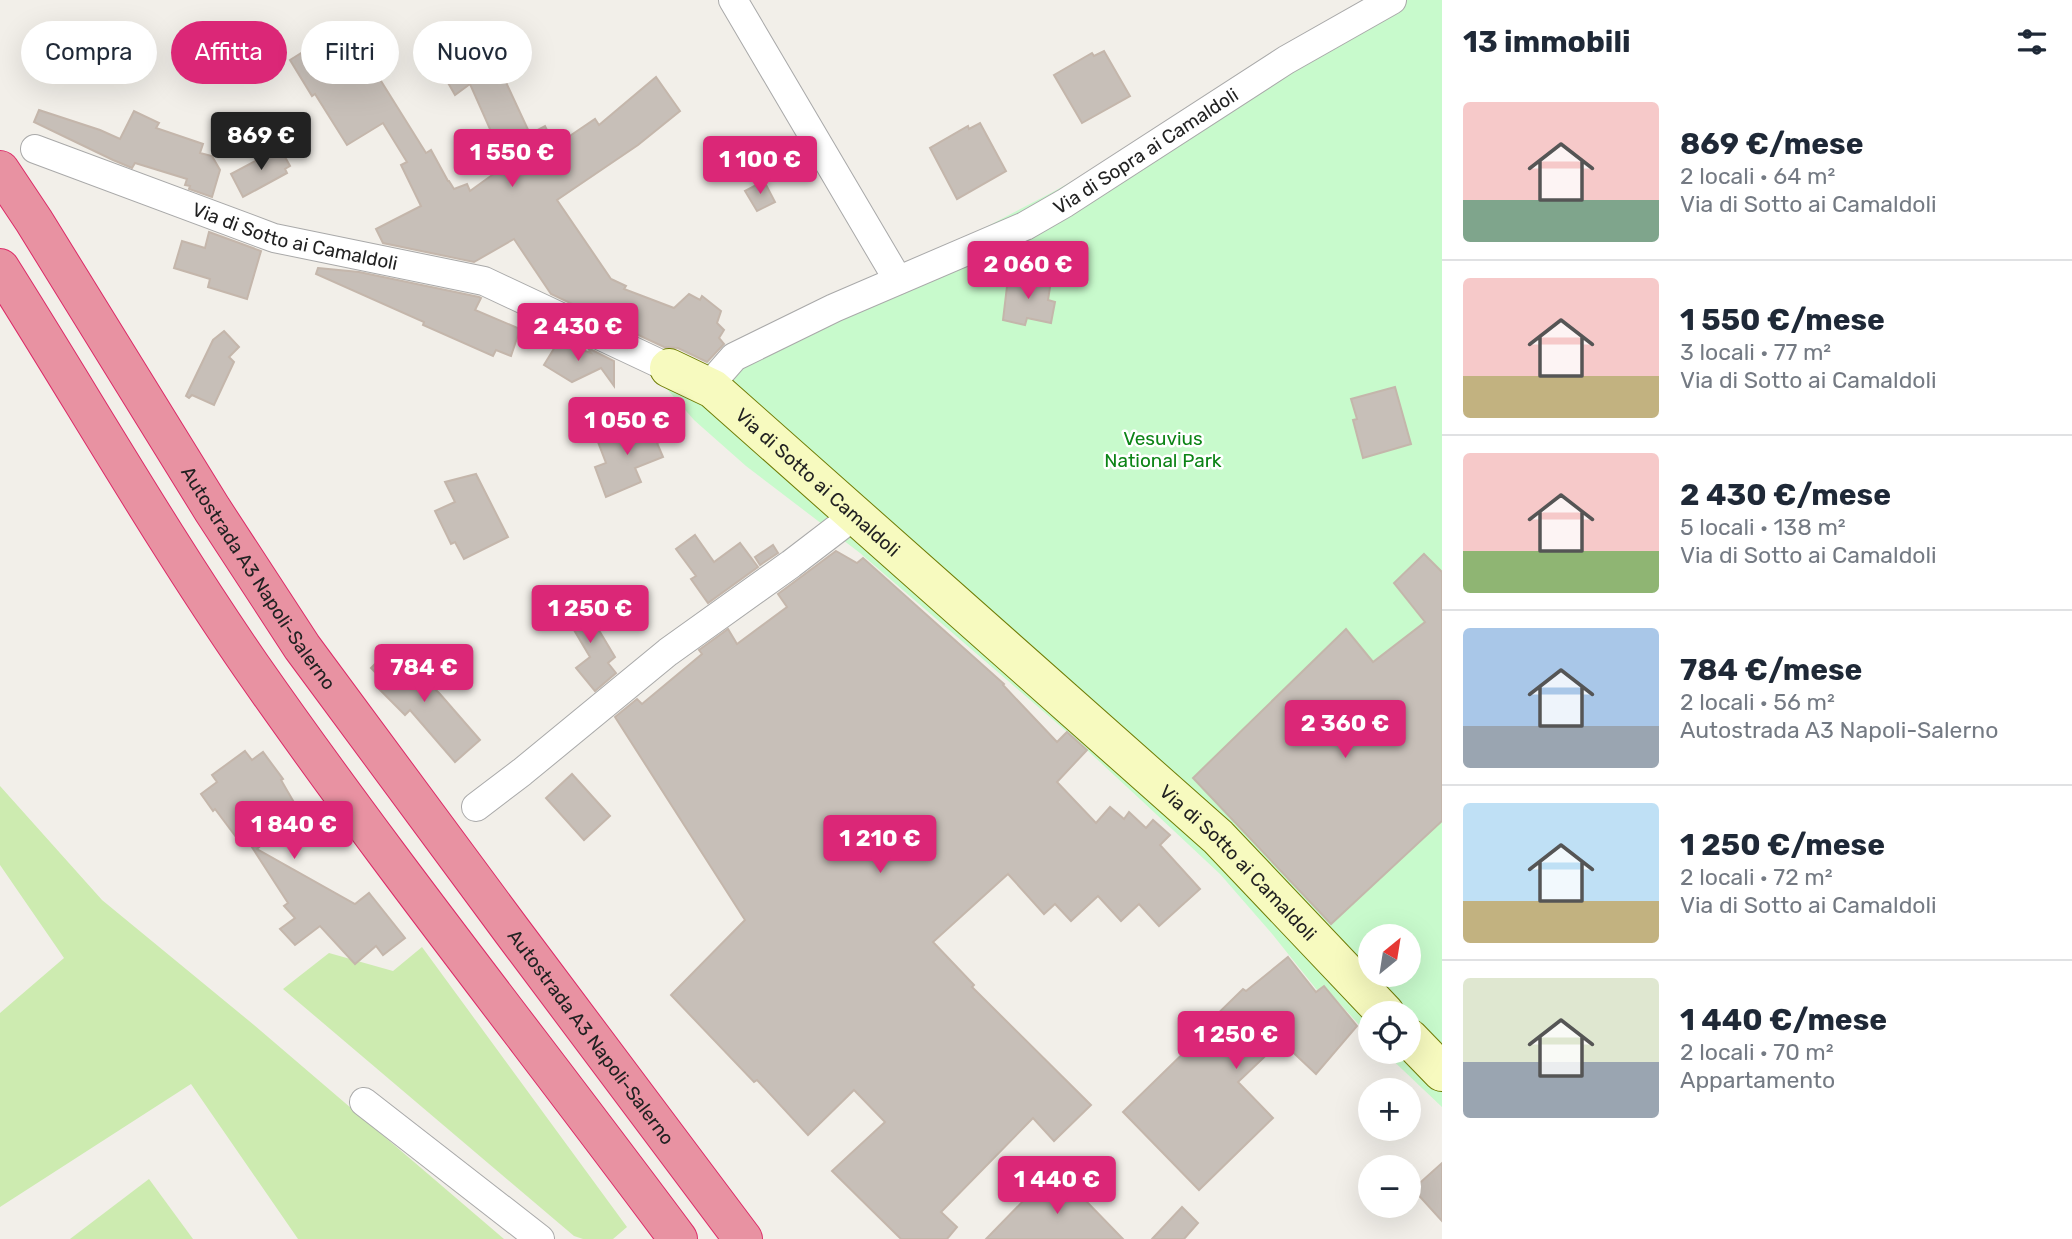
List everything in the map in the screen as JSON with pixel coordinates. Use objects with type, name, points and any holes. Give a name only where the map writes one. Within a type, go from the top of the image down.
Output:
[{"type":"highway","name":"Autostrada A3 Napoli-Salerno","points":[[0,170],[212,509],[302,646],[743,1239]]},
{"type":"highway","points":[[0,268],[151,514],[251,666],[678,1239]]},
{"type":"street","points":[[733,0],[898,280]]},
{"type":"street","name":"Via di Sopra ai Camaldoli","points":[[713,389],[720,373],[734,357],[834,308],[1026,226],[1286,60],[1392,0]]},
{"type":"street","name":"Via di Sotto ai Camaldoli","points":[[35,149],[274,238],[484,281],[713,389],[1218,837],[1374,1001]]},
{"type":"street","points":[[476,807],[668,652],[855,515]]},
{"type":"street","points":[[1421,1050],[1442,1072]]},
{"type":"street","points":[[364,1102],[540,1239]]},
{"type":"green space","name":"Vesuvius National Park","points":[[1370,0],[1442,0],[1442,1107],[1421,1087],[1421,1078],[1411,1078],[1397,1064],[1421,1064],[1421,1001],[1358,1001],[1358,1024],[1324,986],[1317,990],[1220,874],[1074,738],[860,553],[746,466],[694,420],[666,388],[710,362],[904,270],[1159,133]]},
{"type":"green space","points":[[0,786],[102,900],[254,1025],[504,1239],[298,1239],[191,1084],[0,1207],[0,1013],[64,958],[0,865]]},
{"type":"green space","points":[[422,947],[627,1227],[613,1239],[583,1239],[574,1236],[283,989],[329,953],[393,971]]},
{"type":"green space","points":[[149,1179],[193,1239],[70,1239]]},
{"type":"building","points":[[1104,51],[1130,96],[1082,123],[1054,75],[1092,53],[1094,56]]},
{"type":"building","points":[[301,53],[301,78],[290,60]]},
{"type":"building","points":[[656,77],[680,111],[638,145],[557,200],[611,279],[626,286],[624,289],[674,308],[689,294],[700,300],[702,296],[721,311],[717,323],[724,330],[719,338],[724,344],[707,362],[678,348],[664,347],[551,294],[514,239],[474,262],[383,243],[376,229],[421,206],[401,165],[407,162],[383,123],[347,145],[315,94],[312,96],[305,84],[383,84],[426,153],[431,150],[454,189],[467,184],[470,191],[506,165],[470,84],[507,84],[530,134],[545,126],[555,146],[595,119],[599,125]]},
{"type":"building","points":[[449,84],[470,84],[455,95]]},
{"type":"building","points":[[39,110],[120,139],[134,111],[159,123],[156,128],[203,144],[200,153],[212,156],[220,170],[212,197],[189,189],[190,186],[185,185],[187,179],[135,163],[132,168],[34,122]]},
{"type":"building","points":[[980,123],[1006,171],[957,199],[930,148],[968,126],[969,129]]},
{"type":"building","points":[[280,148],[290,166],[285,169],[287,173],[243,197],[231,174]]},
{"type":"building","points":[[764,181],[775,202],[757,211],[745,191]]},
{"type":"building","points":[[209,232],[261,251],[247,299],[208,287],[210,279],[174,268],[182,241],[205,248]]},
{"type":"building","points":[[318,268],[359,272],[479,297],[481,298],[475,310],[520,329],[511,356],[496,350],[493,356],[423,325],[424,322],[316,274]]},
{"type":"building","points":[[1008,278],[1051,281],[1048,300],[1055,302],[1051,323],[1027,318],[1025,325],[1003,320]]},
{"type":"building","points":[[224,331],[239,347],[229,357],[234,362],[214,405],[192,395],[189,398],[186,396],[213,340]]},
{"type":"building","points":[[558,342],[591,353],[588,348],[614,361],[614,386],[601,368],[572,382],[544,365]]},
{"type":"building","points":[[1395,387],[1411,444],[1363,458],[1353,420],[1357,419],[1351,399]]},
{"type":"building","points":[[651,420],[663,457],[635,468],[641,482],[606,497],[595,467],[606,463],[598,442]]},
{"type":"building","points":[[476,474],[508,537],[464,559],[455,542],[451,544],[435,511],[455,502],[445,482]]},
{"type":"building","points":[[695,535],[714,562],[740,543],[758,567],[708,603],[691,579],[696,576],[676,549]]},
{"type":"building","points":[[773,545],[778,553],[760,565],[755,557]]},
{"type":"building","points":[[836,551],[857,563],[863,558],[1004,684],[1057,742],[1067,732],[1087,750],[1057,782],[1096,823],[1110,807],[1124,819],[1129,812],[1146,828],[1153,820],[1170,835],[1160,845],[1200,889],[1159,926],[1139,904],[1121,921],[1098,896],[1071,921],[1055,904],[1044,914],[1008,874],[933,942],[974,985],[972,987],[1091,1105],[1054,1141],[1033,1118],[941,1212],[957,1227],[947,1239],[901,1239],[832,1171],[885,1122],[854,1090],[808,1135],[671,995],[745,920],[615,717],[637,699],[642,704],[702,654],[699,650],[728,629],[737,644],[787,607],[778,594]]},
{"type":"building","points":[[1424,554],[1442,572],[1442,821],[1331,924],[1193,778],[1346,629],[1373,662],[1425,622],[1394,583]]},
{"type":"building","points":[[579,597],[615,657],[608,663],[616,673],[595,691],[576,668],[590,657],[561,608]]},
{"type":"building","points":[[392,647],[440,694],[480,740],[455,762],[410,710],[405,715],[378,688],[384,681],[371,668]]},
{"type":"building","points":[[245,751],[252,760],[263,752],[283,779],[281,780],[299,811],[257,849],[355,904],[369,893],[405,938],[383,955],[376,946],[355,964],[320,926],[295,945],[280,929],[295,918],[284,906],[288,903],[248,841],[242,845],[201,794],[217,782],[212,775]]},
{"type":"building","points":[[572,774],[610,816],[584,840],[546,798]]},
{"type":"building","points":[[1288,957],[1316,992],[1324,986],[1357,1026],[1316,1074],[1281,1041],[1238,1082],[1273,1118],[1199,1190],[1123,1112],[1201,1036],[1198,1033],[1243,989],[1246,991]]},
{"type":"building","points":[[1442,1163],[1442,1221],[1421,1198],[1421,1182]]},
{"type":"building","points":[[1071,1170],[1094,1194],[1086,1201],[1123,1239],[986,1239],[1031,1193],[1040,1201]]},
{"type":"building","points":[[1182,1207],[1198,1223],[1184,1239],[1152,1239]]}]
